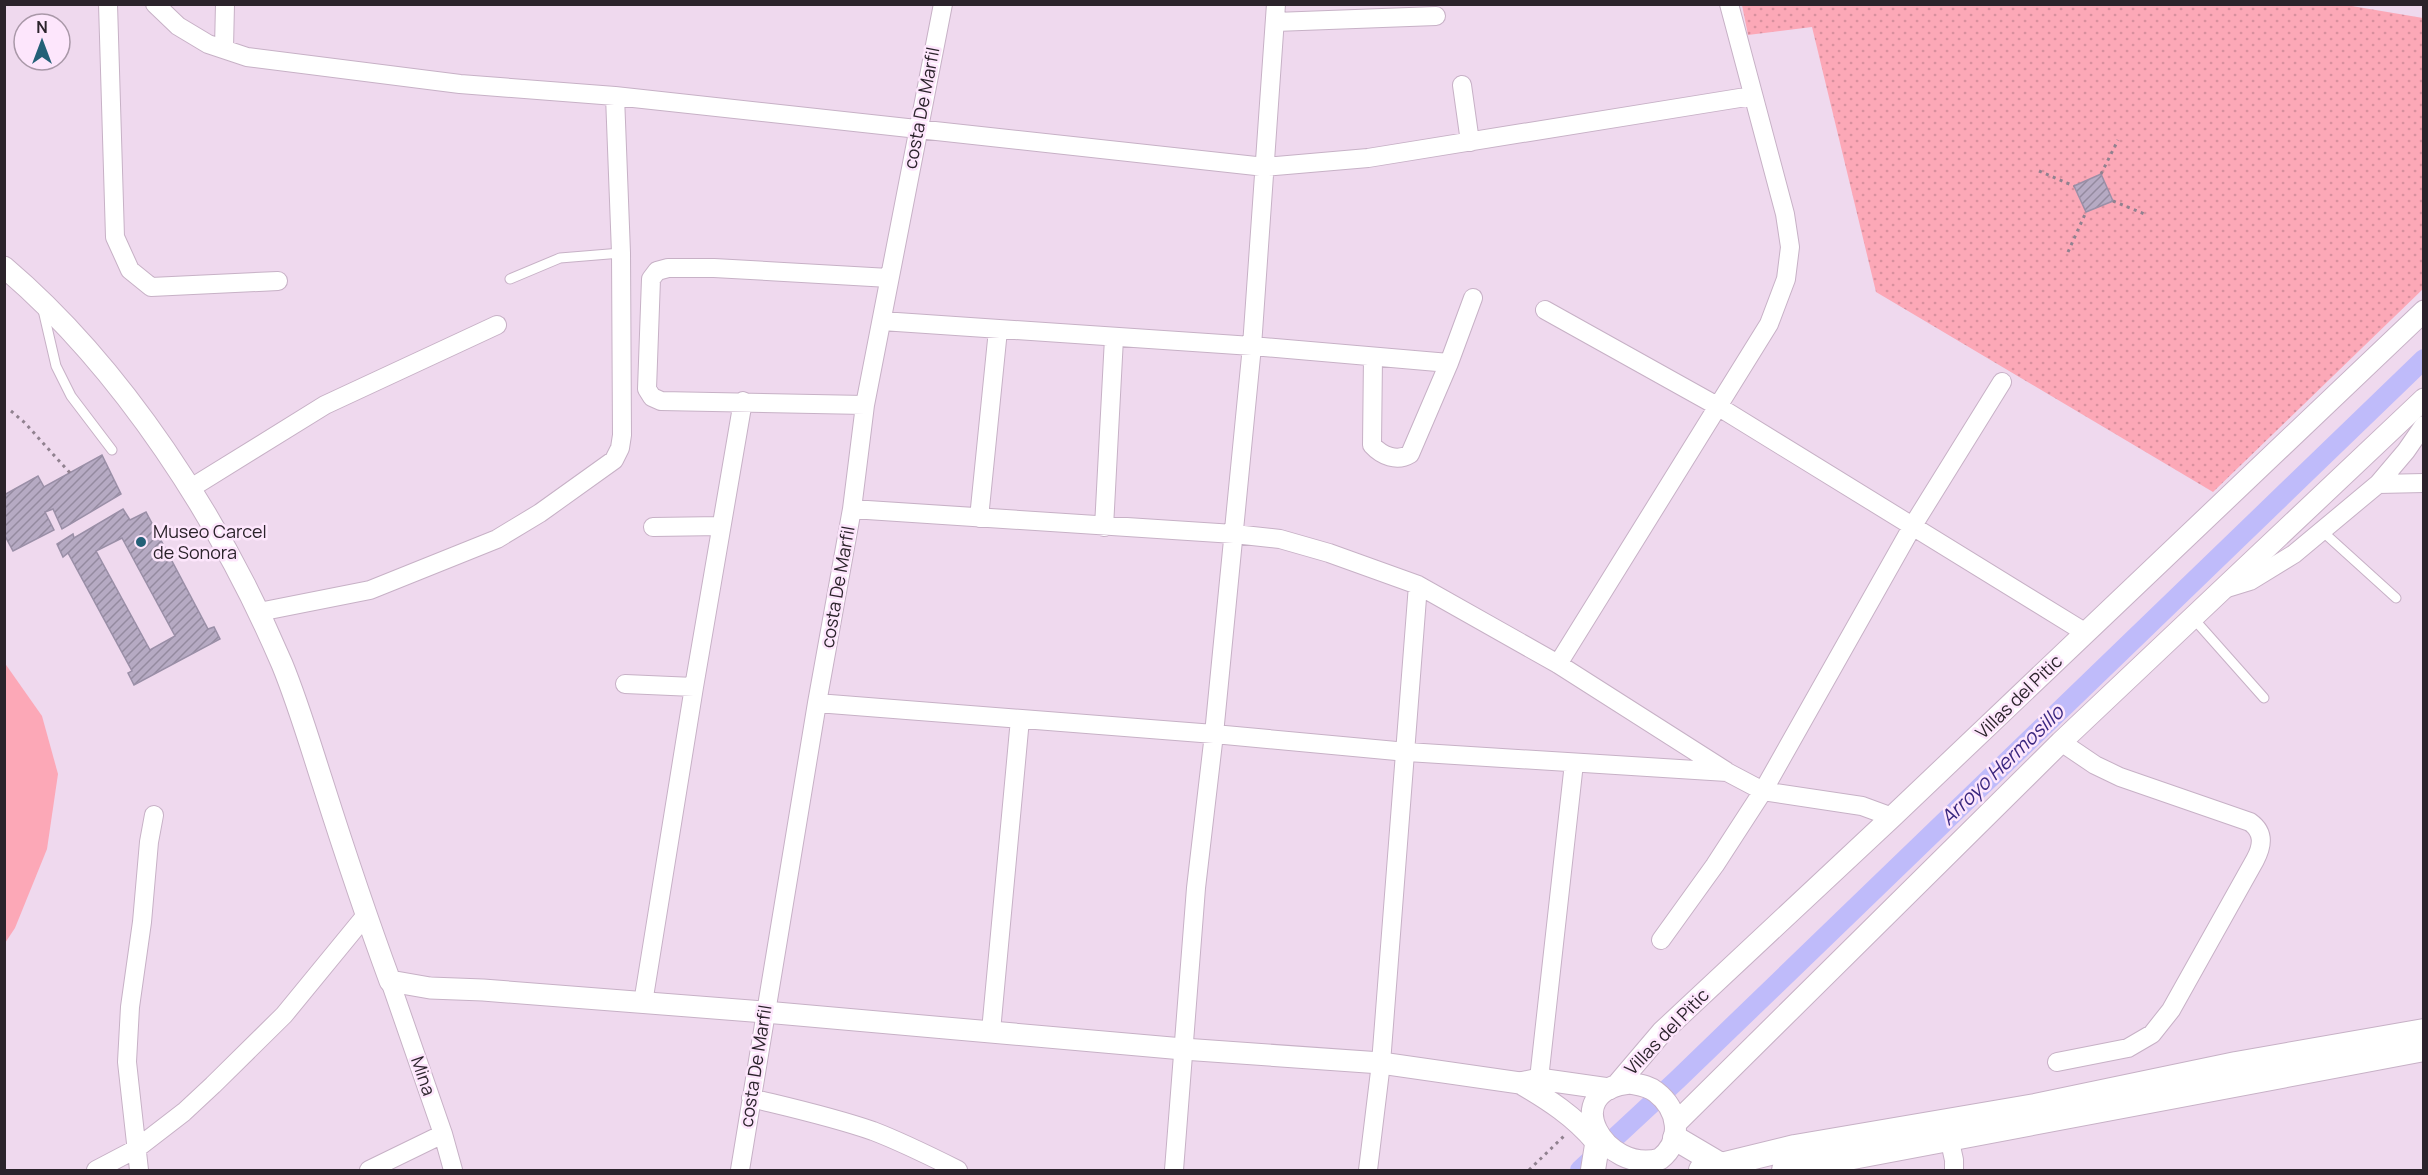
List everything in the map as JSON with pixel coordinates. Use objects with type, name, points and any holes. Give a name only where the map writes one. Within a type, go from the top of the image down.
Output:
[{"type":"main road","points":[[1784,1170],[2035,1106],[2236,1064],[2424,1031]]},
{"type":"main road","points":[[1669,1130],[1710,1167],[1795,1147],[1948,1130],[2424,1049]]},
{"type":"street","points":[[108,4],[115,237],[130,270],[151,287],[278,281]]},
{"type":"street","points":[[154,4],[178,26],[208,44],[247,57],[460,84],[615,96],[1265,167],[1368,158],[1752,96]]},
{"type":"street","points":[[224,48],[225,4]]},
{"type":"street","name":"costa De Marfil","points":[[740,1170],[817,703],[852,509],[865,405],[943,4]]},
{"type":"street","points":[[1558,664],[1769,324],[1785,279],[1790,247],[1785,214],[1729,4]]},
{"type":"street","points":[[1174,1170],[1196,888],[1214,734],[1252,346],[1276,13],[1436,16]]},
{"type":"street","points":[[1462,85],[1470,142]]},
{"type":"street","points":[[258,612],[370,591],[497,539],[540,513],[614,460],[620,448],[622,435],[621,253],[615,96]]},
{"type":"street","points":[[4,267],[41,299],[102,368],[154,434],[191,488],[258,612],[283,666],[390,981],[430,988],[765,1012],[1381,1064],[1530,1081],[1613,1087],[1630,1083],[1644,1086],[1669,1130]]},
{"type":"street","points":[[865,405],[661,401],[652,397],[646,389],[651,279],[657,271],[668,268],[714,268],[889,278]]},
{"type":"street","points":[[1373,357],[1372,445],[1378,452],[1396,459],[1410,454],[1449,363],[1473,298]]},
{"type":"street","points":[[1545,310],[1719,407],[2086,633]]},
{"type":"street","name":"Villas del Pitic","points":[[1613,1087],[1662,1032],[1892,817],[2424,311]]},
{"type":"street","points":[[882,321],[1252,346],[1449,363]]},
{"type":"street","points":[[191,488],[325,405],[497,325]]},
{"type":"street","points":[[979,518],[998,330]]},
{"type":"street","points":[[1104,526],[1114,338]]},
{"type":"street","points":[[1661,940],[1715,865],[1763,791],[1912,527],[2002,382]]},
{"type":"street","points":[[1530,1081],[1578,1122],[1603,1156],[1628,1167],[1654,1163],[1669,1130],[2061,742],[2424,399]]},
{"type":"street","points":[[643,1003],[743,401]]},
{"type":"street","points":[[2224,589],[2250,581],[2270,571],[2294,554],[2378,484],[2424,425]]},
{"type":"street","points":[[2378,484],[2424,483]]},
{"type":"street","points":[[852,509],[1234,534],[1280,539],[1329,553],[1418,585],[1558,664],[1727,772],[1763,791],[1862,806],[1892,817]]},
{"type":"street","points":[[653,527],[721,526]]},
{"type":"street","points":[[1368,1170],[1381,1064],[1407,752],[1418,585]]},
{"type":"street","points":[[625,684],[694,687]]},
{"type":"street","points":[[817,703],[1214,734],[1407,752],[1727,772]]},
{"type":"street","points":[[991,1031],[1020,719]]},
{"type":"street","points":[[2057,1062],[2128,1048],[2152,1034],[2171,1010],[2255,860],[2262,841],[2256,826],[2250,822],[2120,777],[2095,765],[2061,742]]},
{"type":"street","points":[[1530,1081],[1574,763]]},
{"type":"street","points":[[139,1170],[127,1062],[130,1007],[154,816]]},
{"type":"street","points":[[96,1170],[136,1149],[184,1112],[284,1015],[366,915]]},
{"type":"street","name":"Mina","points":[[390,981],[443,1134],[453,1170]]},
{"type":"street","points":[[1603,1156],[1592,1127],[1594,1113],[1599,1100],[1613,1087]]},
{"type":"street","points":[[751,1098],[829,1117],[873,1131],[958,1170]]},
{"type":"street","points":[[1948,1130],[1954,1170]]},
{"type":"street","points":[[369,1170],[443,1134]]},
{"type":"lane","points":[[510,279],[560,258],[621,253]]},
{"type":"lane","points":[[41,299],[56,366],[71,396],[112,450]]},
{"type":"lane","points":[[2322,531],[2396,598]]},
{"type":"lane","points":[[2193,618],[2264,698]]},
{"type":"path","points":[[2101,174],[2118,140]]},
{"type":"path","points":[[2039,171],[2074,186]]},
{"type":"path","points":[[2113,201],[2147,215]]},
{"type":"path","points":[[2068,252],[2086,212]]},
{"type":"path","points":[[11,411],[25,423],[70,473]]},
{"type":"path","points":[[1529,1170],[1578,1122]]},
{"type":"shaded area","points":[[2340,4],[2423,18],[2423,289],[2213,492],[1876,292],[1812,27],[1748,35],[1742,5]]},
{"type":"shaded area","points":[[4,662],[42,716],[58,774],[47,849],[15,928],[5,943]]},
{"type":"building","points":[[2101,174],[2113,201],[2086,212],[2074,186]]},
{"type":"building","points":[[102,455],[121,494],[62,529],[53,509],[45,512],[54,530],[13,551],[4,534],[4,495],[38,476],[44,487]]},
{"type":"building","points":[[123,509],[130,520],[146,512],[208,629],[214,627],[220,639],[134,685],[128,673],[132,671],[68,553],[63,557],[57,544],[73,534],[74,538]],"holes":[[[122,538],[175,636],[150,650],[96,551]]]},
{"type":"waterway","name":"Arroyo Hermosillo","points":[[1580,1170],[1677,1080],[2424,359]]},
{"type":"place","name":"Museo Carcel de Sonora","points":[[141,542]]}]
